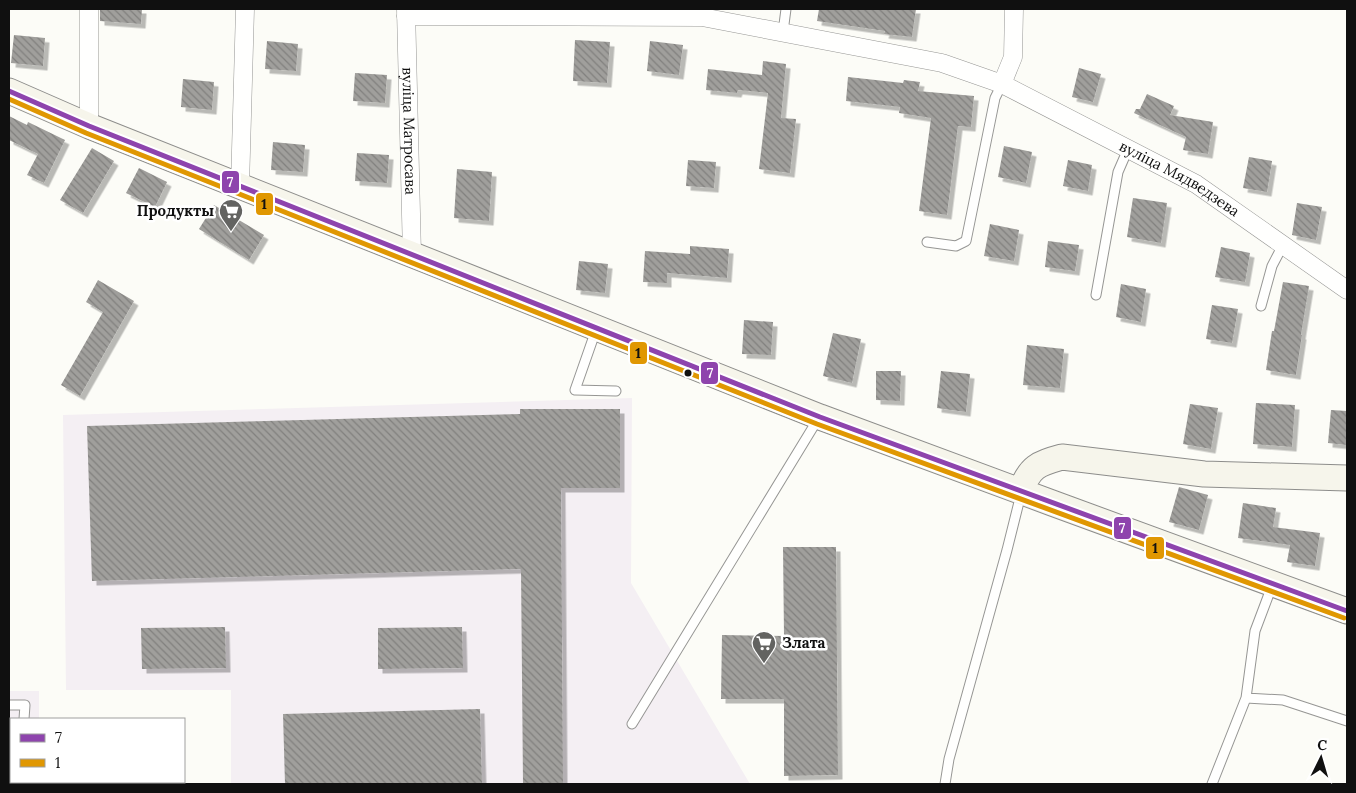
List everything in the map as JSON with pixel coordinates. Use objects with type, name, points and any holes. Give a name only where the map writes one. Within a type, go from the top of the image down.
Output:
[{"type":"street","points":[[89,9],[89,126]]},
{"type":"street","points":[[240,186],[245,9]]},
{"type":"street","points":[[1002,84],[1013,57],[1014,9]]},
{"type":"street","name":"вуліца Мядведзева","points":[[406,12],[702,17],[942,63],[1002,84],[1196,184],[1347,290]]},
{"type":"street","name":"вуліца Матросава","points":[[406,12],[412,255]]},
{"type":"street","points":[[9,91],[89,126],[820,417],[1347,611]]},
{"type":"street","points":[[1021,491],[1032,469],[1044,462],[1062,457],[1204,474],[1347,478]]},
{"type":"lane","points":[[783,32],[786,9]]},
{"type":"lane","points":[[927,242],[956,246],[966,241],[994,98],[1002,84]]},
{"type":"lane","points":[[1096,295],[1118,172],[1128,149]]},
{"type":"lane","points":[[1261,306],[1272,266],[1283,245]]},
{"type":"lane","points":[[597,327],[575,390],[616,391]]},
{"type":"lane","points":[[632,724],[820,417]]},
{"type":"lane","points":[[945,784],[949,759],[1007,550],[1021,491]]},
{"type":"lane","points":[[1212,784],[1246,698],[1255,631],[1273,583]]},
{"type":"lane","points":[[1246,698],[1283,700],[1347,721]]},
{"type":"lane","points":[[9,705],[25,705],[24,718]]},
{"type":"shaded area","points":[[632,398],[631,583],[750,784],[231,784],[231,690],[66,690],[63,415]]},
{"type":"shaded area","points":[[9,691],[39,691],[39,718],[10,718],[10,783],[40,784],[9,784]]},
{"type":"building","points":[[100,9],[142,9],[141,24],[100,21]]},
{"type":"building","points":[[819,9],[916,9],[912,37],[884,34],[885,31],[817,21]]},
{"type":"building","points":[[14,35],[45,38],[43,66],[11,63]]},
{"type":"building","points":[[575,40],[610,42],[607,83],[573,81]]},
{"type":"building","points":[[267,41],[298,44],[296,71],[265,69]]},
{"type":"building","points":[[650,41],[683,45],[679,75],[647,71]]},
{"type":"building","points":[[763,61],[786,64],[781,118],[796,119],[790,173],[759,169],[768,93],[738,90],[737,93],[706,90],[708,69],[762,75]]},
{"type":"building","points":[[1079,68],[1101,74],[1093,102],[1072,97]]},
{"type":"building","points":[[355,73],[387,75],[385,103],[353,101]]},
{"type":"building","points":[[848,77],[903,83],[904,80],[920,82],[918,91],[974,96],[971,127],[958,126],[947,215],[919,211],[931,118],[899,113],[900,107],[846,101]]},
{"type":"building","points":[[183,79],[214,82],[212,110],[181,107]]},
{"type":"building","points":[[1147,94],[1174,106],[1170,115],[1213,122],[1208,154],[1183,150],[1186,137],[1134,113],[1136,109],[1140,109]]},
{"type":"building","points":[[9,116],[27,125],[28,122],[65,140],[44,183],[27,175],[38,154],[9,140]]},
{"type":"building","points":[[273,142],[305,145],[303,172],[271,170]]},
{"type":"building","points":[[1004,146],[1032,152],[1026,183],[998,177]]},
{"type":"building","points":[[92,148],[114,161],[83,213],[60,200]]},
{"type":"building","points":[[357,153],[389,155],[387,183],[355,181]]},
{"type":"building","points":[[1249,157],[1272,161],[1267,192],[1243,188]]},
{"type":"building","points":[[688,160],[716,162],[714,188],[686,186]]},
{"type":"building","points":[[1068,160],[1092,165],[1088,191],[1063,186]]},
{"type":"building","points":[[139,168],[167,182],[155,207],[126,193]]},
{"type":"building","points":[[457,169],[492,172],[489,221],[454,218]]},
{"type":"building","points":[[1133,198],[1167,203],[1161,243],[1127,237]]},
{"type":"building","points":[[1297,203],[1322,207],[1316,240],[1292,235]]},
{"type":"building","name":"Продукты","points":[[214,205],[264,235],[249,260],[199,229]]},
{"type":"building","points":[[990,224],[1019,230],[1014,261],[984,256]]},
{"type":"building","points":[[1048,241],[1079,245],[1075,271],[1045,267]]},
{"type":"building","points":[[690,246],[729,249],[727,278],[667,273],[667,283],[643,282],[645,251],[690,254]]},
{"type":"building","points":[[1221,247],[1250,253],[1245,282],[1215,277]]},
{"type":"building","points":[[579,261],[608,264],[605,293],[576,290]]},
{"type":"building","points":[[98,280],[134,301],[80,396],[61,385],[103,312],[86,302]]},
{"type":"building","points":[[1283,282],[1309,286],[1296,375],[1266,370],[1272,331],[1274,331]]},
{"type":"building","points":[[1121,284],[1146,289],[1141,322],[1116,317]]},
{"type":"building","points":[[1212,305],[1238,309],[1232,343],[1206,339]]},
{"type":"building","points":[[744,320],[773,322],[771,355],[742,354]]},
{"type":"building","points":[[833,333],[861,339],[852,383],[823,376]]},
{"type":"building","points":[[1027,345],[1064,349],[1060,388],[1023,385]]},
{"type":"building","points":[[876,371],[901,371],[900,401],[876,400]]},
{"type":"building","points":[[941,371],[970,374],[966,412],[937,408]]},
{"type":"building","points":[[1256,403],[1295,405],[1292,447],[1253,444]]},
{"type":"building","points":[[1190,404],[1218,408],[1211,449],[1183,444]]},
{"type":"building","points":[[520,409],[620,409],[620,488],[561,488],[563,784],[523,784],[521,569],[92,581],[87,426],[520,414]]},
{"type":"building","points":[[1331,410],[1347,411],[1347,445],[1328,443]]},
{"type":"building","points":[[1179,487],[1208,495],[1199,530],[1169,522]]},
{"type":"building","points":[[1243,503],[1276,508],[1273,527],[1320,533],[1315,566],[1287,562],[1290,545],[1238,538]]},
{"type":"building","points":[[783,547],[836,547],[838,775],[784,776],[784,699],[721,699],[722,635],[784,636]]},
{"type":"building","points":[[225,627],[226,668],[142,669],[141,628]]},
{"type":"building","points":[[462,627],[463,668],[378,669],[378,628]]},
{"type":"building","points":[[480,709],[482,784],[285,784],[283,714]]},
{"type":"transit line","name":"7","points":[[9,91],[89,126],[820,417],[1347,611]]},
{"type":"transit line","name":"1","points":[[9,99],[86,133],[817,424],[1344,618]]},
{"type":"place","name":"Продукты","points":[[231,232]]},
{"type":"place","name":"Злата","points":[[764,664]]}]
